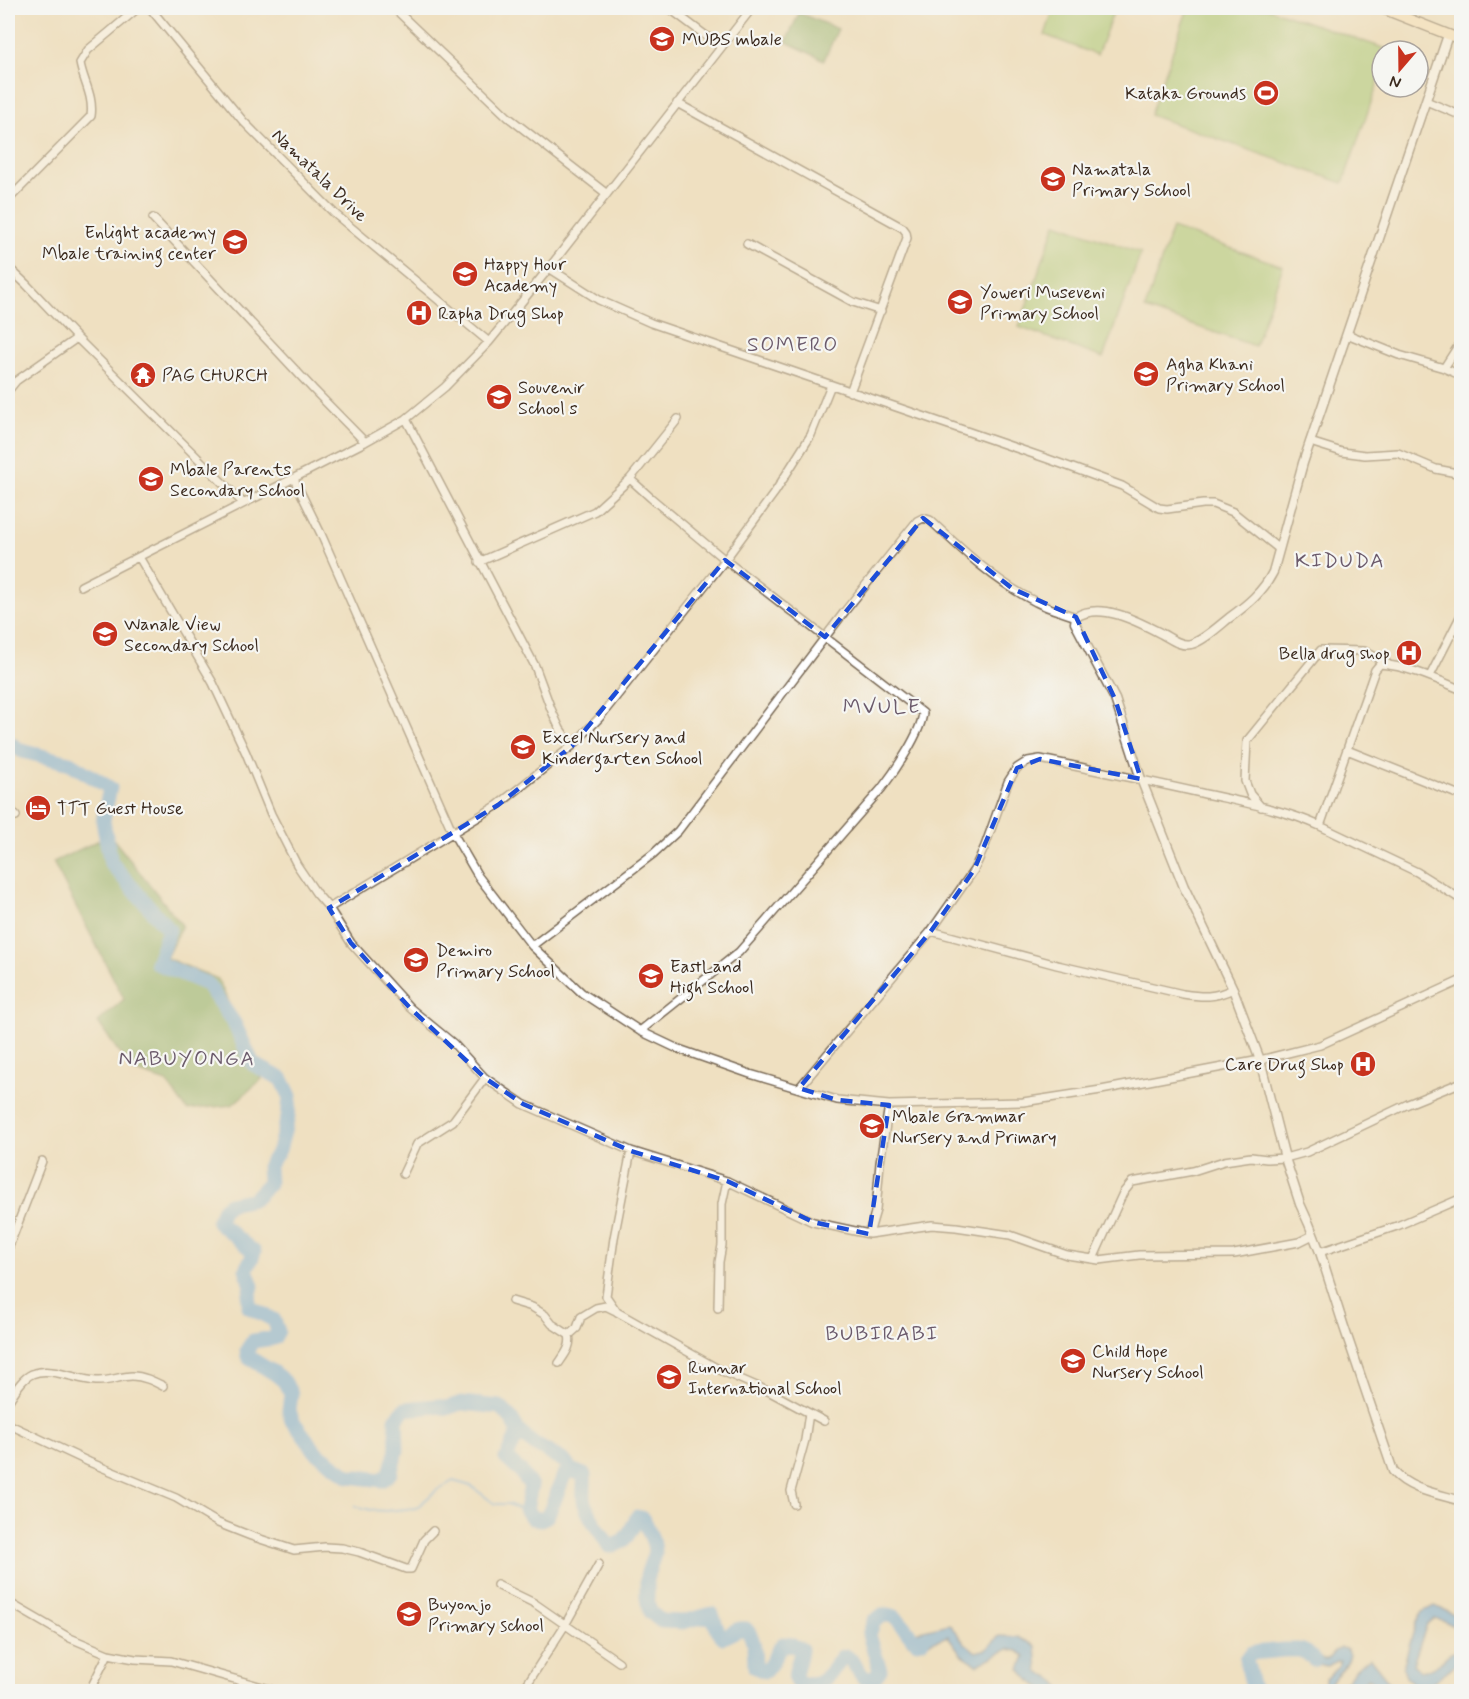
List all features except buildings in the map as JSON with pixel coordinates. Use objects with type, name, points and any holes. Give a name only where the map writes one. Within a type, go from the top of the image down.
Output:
[{"type":"main road","points":[[1382,8],[1394,10],[1461,40]]},
{"type":"street","points":[[8,200],[91,116],[91,96],[80,63],[88,50],[138,8]]},
{"type":"street","name":"Namatala Drive","points":[[150,8],[243,121],[334,214],[489,342]]},
{"type":"street","points":[[394,8],[508,117],[607,194]]},
{"type":"street","points":[[669,8],[721,47]]},
{"type":"street","points":[[81,586],[365,442],[406,419],[445,387],[489,342],[549,268],[752,8]]},
{"type":"street","points":[[532,946],[653,854],[678,831],[825,637],[917,521],[923,518],[930,520],[961,549],[1013,589],[1038,603],[1076,617],[1098,611],[1123,615],[1177,643],[1190,645],[1247,605],[1273,572],[1310,442],[1448,35]]},
{"type":"street","points":[[1426,101],[1461,116]]},
{"type":"street","points":[[677,103],[903,228],[906,232],[907,238],[850,392]]},
{"type":"street","points":[[153,218],[313,390],[365,442]]},
{"type":"street","points":[[747,244],[852,302],[881,311]]},
{"type":"street","points":[[8,267],[76,338],[243,503]]},
{"type":"street","points":[[549,268],[600,300],[651,323],[1048,459],[1122,486],[1159,508],[1213,504],[1233,512],[1279,549]]},
{"type":"street","points":[[1347,334],[1461,376]]},
{"type":"street","points":[[8,391],[16,381],[76,338]]},
{"type":"street","points":[[1444,369],[1461,340]]},
{"type":"street","points":[[329,908],[498,805],[572,746],[600,717],[725,560],[775,492],[811,435],[831,385]]},
{"type":"street","points":[[406,419],[535,666],[560,729],[572,746]]},
{"type":"street","points":[[480,562],[595,511],[630,479],[678,419]]},
{"type":"street","points":[[1310,442],[1342,452],[1365,455],[1398,453],[1436,469],[1461,474]]},
{"type":"street","points":[[294,479],[321,534],[453,834],[478,876],[532,946],[582,993],[640,1031],[676,1048],[750,1074],[837,1100],[889,1105],[1023,1102],[1260,1060],[1320,1045],[1461,981]]},
{"type":"street","points":[[630,479],[725,560],[923,712],[902,760],[882,788],[739,952],[640,1031]]},
{"type":"street","points":[[139,557],[213,683],[246,753],[271,814],[297,864],[351,943],[410,1008],[454,1044],[485,1078],[523,1104],[631,1151],[727,1181],[813,1222],[869,1234],[932,1225],[956,1227],[1010,1235],[1067,1255],[1094,1259],[1139,1255],[1234,1254],[1299,1242],[1313,1235]]},
{"type":"street","points":[[1430,676],[1461,613]]},
{"type":"street","points":[[1076,617],[1075,622],[1115,699],[1141,779],[1184,887],[1233,989],[1260,1060],[1285,1158],[1300,1204],[1320,1252],[1393,1471],[1415,1487],[1461,1500]]},
{"type":"street","points":[[1261,807],[1250,794],[1245,781],[1247,741],[1321,650],[1364,651],[1390,665]]},
{"type":"street","points":[[1320,826],[1375,670],[1380,664],[1430,676],[1461,690]]},
{"type":"street","points":[[1347,750],[1461,796]]},
{"type":"street","points":[[799,1088],[931,931],[974,870],[1008,782],[1017,768],[1028,761],[1040,759],[1141,779],[1261,807],[1309,821],[1417,872],[1461,900]]},
{"type":"street","points":[[8,806],[16,816]]},
{"type":"street","points":[[931,931],[1057,965],[1183,994],[1219,996],[1233,989]]},
{"type":"street","points":[[403,1174],[417,1144],[453,1121],[485,1078]]},
{"type":"street","points":[[1094,1259],[1123,1193],[1132,1182],[1193,1171],[1224,1161],[1251,1157],[1285,1158],[1306,1152],[1461,1082]]},
{"type":"street","points":[[869,1234],[876,1210],[880,1163],[889,1105]]},
{"type":"street","points":[[617,1312],[606,1296],[614,1238],[631,1151]]},
{"type":"street","points":[[8,1249],[42,1161]]},
{"type":"street","points":[[718,1308],[722,1204],[727,1181]]},
{"type":"street","points":[[1320,1252],[1397,1226],[1461,1198]]},
{"type":"street","points":[[512,1301],[532,1307],[569,1335],[571,1342],[559,1363]]},
{"type":"street","points":[[569,1335],[577,1328],[581,1317],[596,1308],[606,1306],[722,1371],[770,1392],[824,1420]]},
{"type":"street","points":[[8,1402],[17,1388],[29,1376],[38,1372],[99,1382],[131,1376],[145,1378],[163,1386]]},
{"type":"street","points":[[794,1504],[791,1491],[805,1440],[809,1413]]},
{"type":"street","points":[[8,1424],[89,1462],[176,1498],[218,1523],[294,1550],[342,1548],[411,1569],[423,1540],[433,1530]]},
{"type":"street","points":[[522,1692],[565,1625],[599,1564]]},
{"type":"street","points":[[497,1585],[534,1603],[619,1662]]},
{"type":"street","points":[[8,1602],[70,1638],[108,1654],[135,1659],[171,1661],[280,1692]]},
{"type":"street","points":[[89,1692],[108,1654]]},
{"type":"street","points":[[241,1692],[245,1682]]},
{"type":"highlighted area","points":[[923,518],[1013,589],[1076,617],[1115,699],[1141,779],[1040,759],[1017,768],[974,870],[931,931],[799,1088],[837,1100],[889,1105],[869,1234],[813,1222],[727,1181],[631,1151],[523,1104],[485,1078],[410,1008],[351,943],[329,908],[498,805],[572,746],[725,560],[825,637]]},
{"type":"green space","points":[[1054,8],[1115,8],[1097,55],[1045,35]]},
{"type":"green space","name":"Kataka Grounds","points":[[1188,8],[1267,8],[1370,43],[1370,99],[1372,99],[1343,183],[1150,115]]},
{"type":"green space","points":[[799,13],[838,29],[824,60],[786,42]]},
{"type":"green space","points":[[1056,223],[1141,253],[1103,358],[1019,327]]},
{"type":"green space","points":[[1172,228],[1283,266],[1255,346],[1145,309]]},
{"type":"green space","points":[[110,835],[182,925],[166,958],[218,979],[262,1079],[232,1105],[187,1110],[166,1082],[131,1070],[98,1022],[124,999],[53,862]]},
{"type":"water","points":[[1434,1606],[1461,1617],[1461,1631],[1445,1621],[1434,1618],[1427,1624],[1413,1664],[1420,1671],[1431,1669],[1456,1651],[1461,1651],[1461,1663],[1451,1667],[1435,1681],[1414,1684],[1406,1677],[1403,1667],[1416,1623],[1422,1612]]},
{"type":"water","points":[[949,1624],[976,1652],[987,1649],[999,1636],[1018,1637],[1036,1646],[1038,1671],[1057,1682],[1063,1691],[1046,1691],[1030,1681],[1020,1669],[1025,1656],[1018,1651],[1008,1649],[978,1665],[961,1654],[948,1636],[926,1644],[908,1644],[906,1636],[910,1626],[915,1632]]},
{"type":"water","points":[[1340,1648],[1347,1649],[1350,1655],[1329,1686],[1334,1691],[1325,1691],[1325,1679],[1340,1664],[1340,1661],[1328,1666],[1319,1664],[1300,1650],[1310,1651],[1323,1659],[1328,1659]]},
{"type":"water","points":[[1370,1658],[1396,1691],[1381,1691],[1368,1678],[1359,1691],[1338,1691],[1356,1669]]},
{"type":"waterway","points":[[8,742],[22,751],[70,763],[110,788],[103,821],[111,863],[169,930],[157,963],[207,984],[234,1023],[253,1064],[282,1079],[290,1096],[288,1117],[279,1150],[268,1167],[269,1183],[254,1199],[229,1204],[222,1210],[218,1222],[254,1252],[246,1269],[252,1286],[249,1307],[274,1320],[278,1331],[274,1338],[253,1341],[247,1350],[248,1357],[284,1381],[291,1394],[289,1410],[292,1420],[316,1452],[349,1476],[382,1480],[390,1473],[397,1450],[396,1419],[405,1409],[437,1406],[447,1408],[461,1403],[500,1407],[511,1418],[519,1432],[506,1458],[531,1486],[526,1509],[532,1518],[541,1519],[547,1516],[564,1475],[571,1470],[584,1475],[585,1505],[609,1546],[623,1540],[630,1532],[637,1517],[642,1518],[654,1544],[655,1552],[647,1575],[647,1598],[650,1612],[661,1621],[683,1622],[712,1614],[718,1631],[723,1637],[739,1629],[746,1629],[753,1642],[755,1667],[765,1671],[783,1644],[792,1645],[801,1649],[796,1681],[811,1685],[828,1676],[842,1657],[846,1656],[864,1678],[875,1677],[880,1670],[869,1635],[874,1621],[883,1615],[896,1618],[917,1642],[922,1641]]},
{"type":"waterway","points":[[519,1432],[532,1443],[564,1461],[571,1470]]},
{"type":"waterway","points":[[355,1506],[386,1511],[416,1508],[437,1490],[453,1481],[471,1486],[495,1504],[508,1504],[519,1509],[526,1509]]},
{"type":"waterway","points":[[1254,1692],[1246,1659],[1252,1653],[1300,1650],[1314,1660]]},
{"type":"place","name":"MUBS mbale","points":[[662,39]]},
{"type":"place","name":"Kataka Grounds","points":[[1266,93]]},
{"type":"place","name":"Namatala Primary School","points":[[1053,179]]},
{"type":"place","name":"Enlight academy Mbale training center","points":[[235,242]]},
{"type":"place","name":"Happy Hour Academy","points":[[465,274]]},
{"type":"place","name":"Yoweri Museveni Primary School","points":[[960,302]]},
{"type":"place","name":"Rapha Drug Shop","points":[[419,313]]},
{"type":"place","name":"Agha Khani Primary School","points":[[1146,374]]},
{"type":"place","name":"PAG CHURCH","points":[[143,375]]},
{"type":"place","name":"Souvenir School s","points":[[499,397]]},
{"type":"place","name":"Mbale Parents Secondary School","points":[[151,479]]},
{"type":"place","name":"Wanale View Secondary School","points":[[105,634]]},
{"type":"place","name":"Bella drug shop","points":[[1409,653]]},
{"type":"place","name":"Excel Nursery and Kindergarten School","points":[[523,747]]},
{"type":"place","name":"TTT Guest House","points":[[38,808]]},
{"type":"place","name":"Demiro Primary School","points":[[416,960]]},
{"type":"place","name":"EastLand High School","points":[[651,976]]},
{"type":"place","name":"Care Drug Shop","points":[[1363,1064]]},
{"type":"place","name":"Mbale Grammar Nursery and Primary","points":[[872,1126]]},
{"type":"place","name":"Child Hope Nursery School","points":[[1073,1361]]},
{"type":"place","name":"Runnar International School","points":[[669,1377]]},
{"type":"place","name":"Buyonjo Primary school","points":[[409,1614]]},
{"type":"district","name":"SOMERO","points":[[793,344]]},
{"type":"district","name":"KIDUDA","points":[[1340,560]]},
{"type":"district","name":"MVULE","points":[[882,706]]},
{"type":"district","name":"NABUYONGA","points":[[187,1058]]},
{"type":"district","name":"BUBIRABI","points":[[882,1333]]}]
